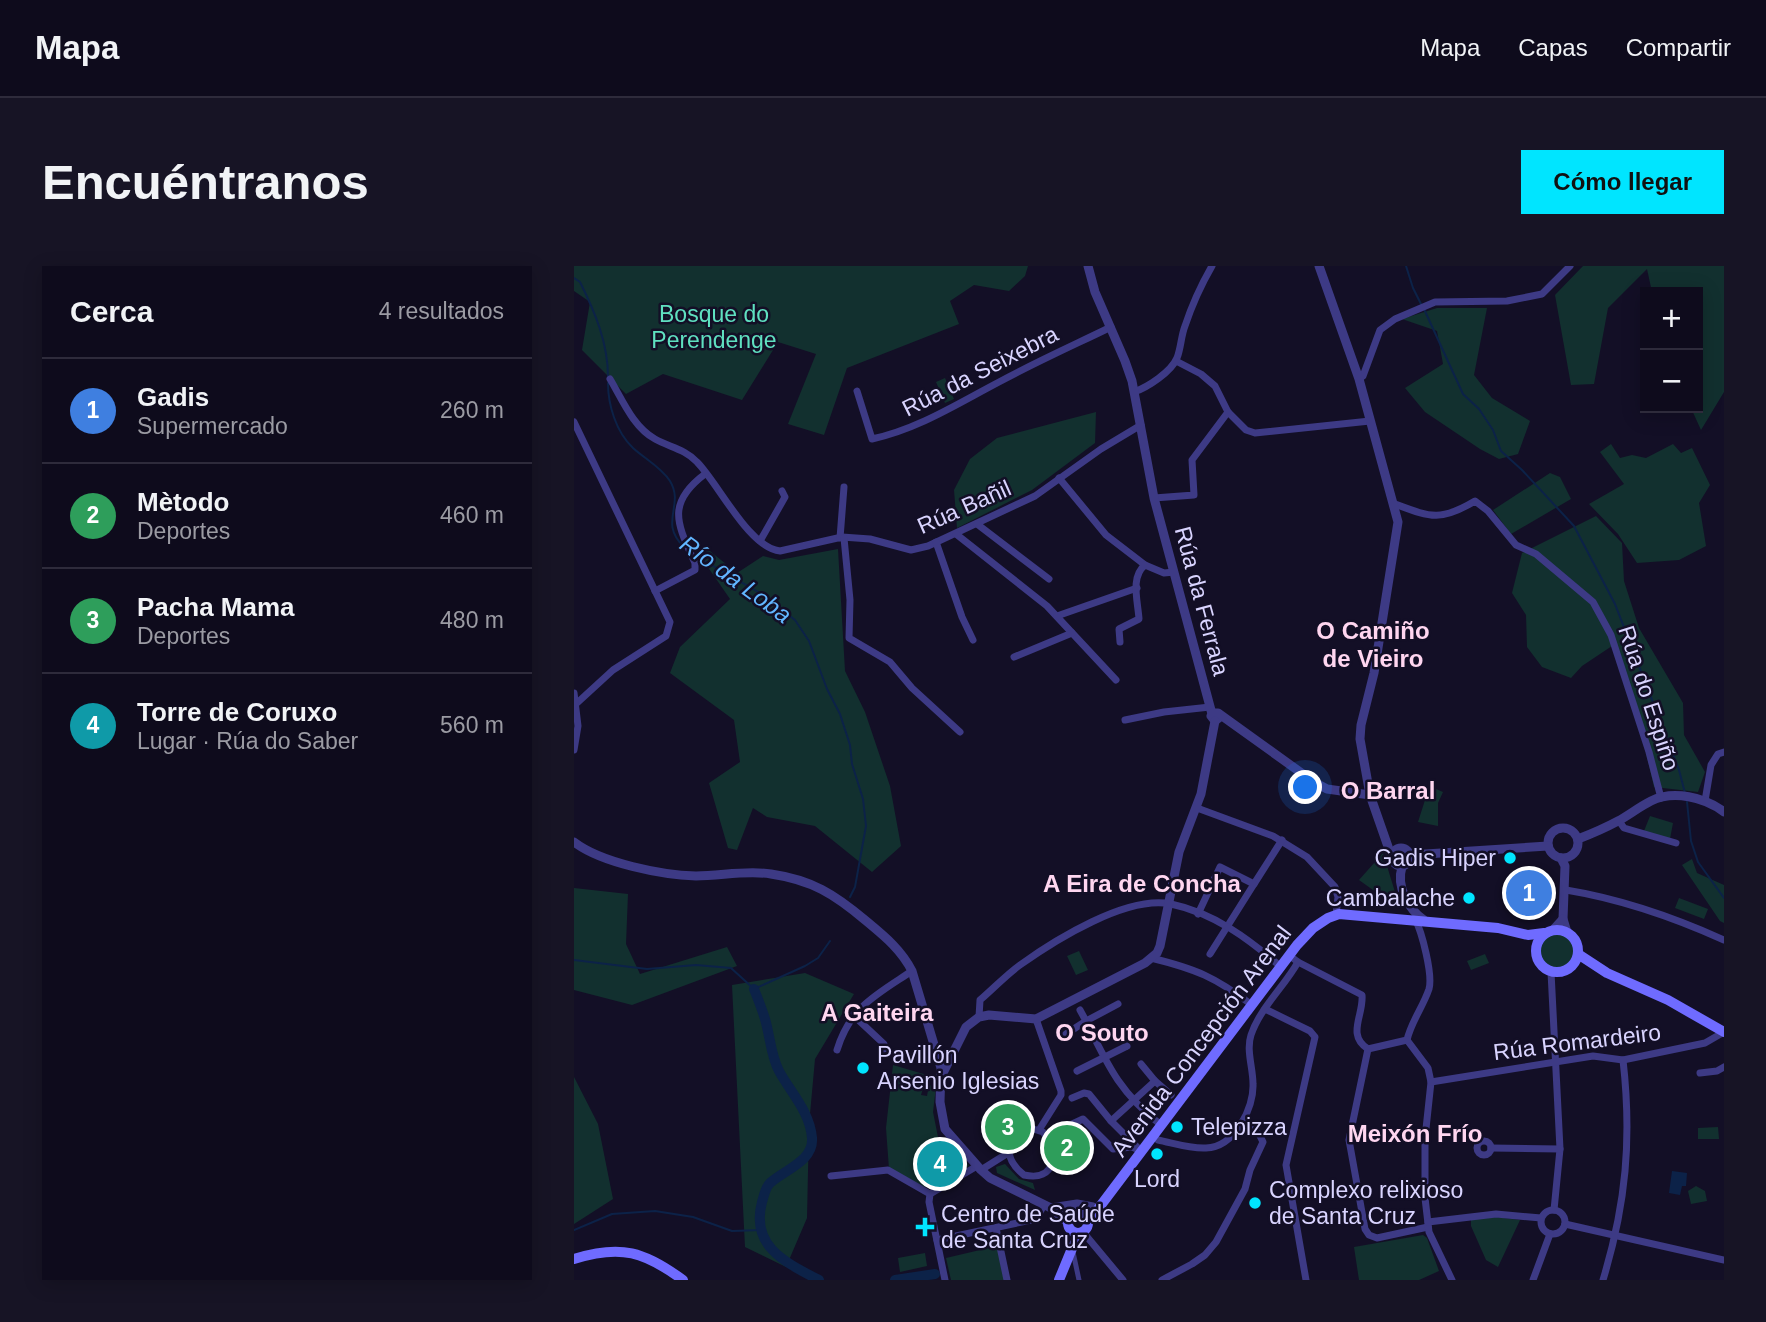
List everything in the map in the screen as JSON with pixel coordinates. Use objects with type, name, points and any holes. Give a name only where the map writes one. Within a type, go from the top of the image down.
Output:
[{"type":"main road","points":[[1336,915],[1499,928],[1528,935],[1549,931],[1567,932],[1576,941],[1578,954],[1574,964],[1567,970]]},
{"type":"main road","name":"Avenida Concepción Arenal","points":[[1078,1226],[1153,1136],[1281,967],[1294,959],[1313,928],[1336,915]]},
{"type":"main road","points":[[1499,928],[1535,948],[1538,961],[1551,972],[1585,967],[1607,973],[1668,1000],[1724,1032]]},
{"type":"main road","points":[[1535,948],[1549,931]]},
{"type":"main road","points":[[1578,954],[1607,973]]},
{"type":"main road","name":"Avenida Concepción Arenal","points":[[1078,1226],[1086,1216],[1088,1221],[1097,1205]]},
{"type":"main road","points":[[1059,1280],[1078,1226]]},
{"type":"main road","points":[[574,1259],[599,1252],[630,1252],[657,1261],[683,1280]]},
{"type":"street","name":"Rúa da Ferrala","points":[[1088,266],[1095,292],[1125,361],[1134,392],[1154,498],[1214,715]]},
{"type":"street","points":[[1134,392],[1161,376],[1176,361],[1188,318],[1212,266]]},
{"type":"street","points":[[1319,266],[1359,379],[1398,522],[1390,581],[1360,739],[1370,795],[1386,842],[1396,859],[1408,903],[1419,920],[1431,977],[1429,989],[1409,1029],[1407,1040],[1428,1068],[1431,1082],[1425,1138],[1425,1198],[1428,1224],[1452,1280]]},
{"type":"street","points":[[1359,379],[1363,376],[1380,330],[1395,319],[1436,302],[1507,301],[1542,294],[1570,266]]},
{"type":"street","name":"Rúa da Seixebra","points":[[856,391],[872,439],[900,433],[1111,327]]},
{"type":"street","points":[[1176,361],[1201,374],[1214,386],[1228,412],[1247,430],[1255,433],[1370,421]]},
{"type":"street","points":[[610,379],[639,428],[654,439],[682,450],[698,463],[722,498],[760,541],[785,498],[782,491]]},
{"type":"street","name":"Rúa da Ferrala","points":[[1154,498],[1194,495],[1192,460],[1228,412]]},
{"type":"street","points":[[574,422],[670,622],[666,636],[613,670],[577,703]]},
{"type":"street","name":"Rúa Bañil","points":[[760,541],[771,550],[780,551],[842,538],[870,539],[911,550],[956,534],[1035,496],[1101,449],[1141,425]]},
{"type":"street","points":[[655,591],[695,570],[695,563],[677,520],[679,506],[686,493],[705,474]]},
{"type":"street","points":[[1059,478],[1106,535],[1145,565],[1164,573],[1174,572]]},
{"type":"street","points":[[844,487],[842,538],[850,600],[849,639],[890,662],[912,688],[960,732]]},
{"type":"street","name":"Rúa do Espiño","points":[[1395,504],[1425,515],[1440,517],[1475,501],[1488,511],[1516,545],[1536,554],[1593,602],[1611,635],[1661,798]]},
{"type":"street","points":[[977,524],[1049,579]]},
{"type":"street","points":[[956,534],[1057,616],[1116,680]]},
{"type":"street","points":[[936,542],[962,617],[973,640]]},
{"type":"street","points":[[1120,642],[1118,629],[1139,619],[1137,588],[1140,569],[1145,565]]},
{"type":"street","points":[[1057,616],[1137,588]]},
{"type":"street","points":[[1014,657],[1072,633]]},
{"type":"street","points":[[574,693],[578,726],[574,750]]},
{"type":"street","points":[[1125,720],[1164,712],[1214,715],[1233,723],[1327,789],[1370,795]]},
{"type":"street","points":[[942,1075],[966,1027],[979,1017],[989,1015],[1036,1019],[1151,958],[1160,946],[1182,841],[1197,808],[1214,715]]},
{"type":"street","points":[[1705,801],[1711,765],[1718,754],[1724,752]]},
{"type":"street","points":[[1578,839],[1619,821],[1652,800],[1661,798],[1692,797],[1724,811]]},
{"type":"street","points":[[1197,808],[1282,840],[1307,857],[1333,883],[1338,897],[1336,915]]},
{"type":"street","points":[[1619,821],[1624,828],[1676,843]]},
{"type":"street","points":[[1559,828],[1573,831],[1578,839],[1577,850],[1565,860],[1553,854],[1548,846],[1551,833],[1559,828]]},
{"type":"street","points":[[1210,954],[1282,840]]},
{"type":"street","points":[[574,842],[586,851],[609,860],[678,874],[770,874],[814,885],[839,898],[894,944],[912,971],[942,1075],[942,1121],[950,1135],[990,1178],[1050,1207],[1078,1226],[1124,1280]]},
{"type":"street","points":[[1410,855],[1548,846]]},
{"type":"street","points":[[1406,850],[1410,855],[1409,861],[1396,859],[1406,850]]},
{"type":"street","points":[[1396,859],[1405,909],[1398,918]]},
{"type":"street","points":[[1565,860],[1563,919],[1567,932]]},
{"type":"street","points":[[1198,914],[1220,867],[1254,884]]},
{"type":"street","points":[[1566,890],[1608,898],[1667,915],[1724,940]]},
{"type":"street","points":[[979,1017],[980,1000],[1020,965],[1112,911],[1151,904],[1170,904],[1229,925],[1281,967]]},
{"type":"street","points":[[1549,931],[1563,919]]},
{"type":"street","points":[[1151,958],[1186,966],[1205,974],[1252,1005]]},
{"type":"street","points":[[1153,1136],[1158,1140],[1182,1146],[1213,1147],[1226,1140],[1242,1122],[1253,1099],[1250,1038],[1294,959],[1362,995],[1356,1029],[1357,1035],[1368,1049],[1349,1140],[1365,1229],[1369,1235],[1377,1238],[1428,1224],[1496,1214],[1541,1218]]},
{"type":"street","points":[[836,1050],[853,1015],[912,971]]},
{"type":"street","points":[[1551,972],[1560,1149],[1555,1210]]},
{"type":"street","points":[[1066,1034],[1118,1004]]},
{"type":"street","points":[[1265,1009],[1310,1031],[1315,1037],[1286,1165],[1306,1280]]},
{"type":"street","points":[[1080,1010],[1115,1079],[1133,1101],[1161,1125]]},
{"type":"street","points":[[853,1015],[884,1044],[884,1049]]},
{"type":"street","points":[[1036,1019],[1061,1090],[1061,1095],[1039,1130]]},
{"type":"street","name":"Rúa Romardeiro","points":[[1431,1082],[1557,1060],[1593,1056],[1623,1060],[1705,1043],[1724,1032]]},
{"type":"street","points":[[1368,1049],[1407,1040]]},
{"type":"street","points":[[1077,1071],[1127,1046]]},
{"type":"street","points":[[1604,1280],[1617,1236],[1627,1168],[1628,1101],[1623,1060]]},
{"type":"street","points":[[1141,1064],[1171,1095]]},
{"type":"street","points":[[1700,1073],[1717,1071],[1724,1067]]},
{"type":"street","points":[[1111,1121],[1155,1081]]},
{"type":"street","points":[[1072,1098],[1087,1093],[1141,1151]]},
{"type":"street","points":[[1046,1136],[1083,1119],[1114,1149],[1132,1147],[1141,1151]]},
{"type":"street","points":[[1162,1280],[1205,1255],[1216,1242],[1245,1189],[1250,1170],[1263,1142],[1261,1137],[1242,1122]]},
{"type":"street","points":[[1023,1128],[1039,1130],[1046,1136],[1053,1151],[1048,1170],[1040,1176],[1024,1175],[1013,1165],[1008,1146],[1016,1132],[1023,1128]]},
{"type":"street","points":[[1491,1148],[1560,1149]]},
{"type":"street","points":[[930,1194],[1008,1153]]},
{"type":"street","points":[[831,1176],[888,1170],[930,1194]]},
{"type":"street","points":[[930,1194],[929,1202],[945,1280]]},
{"type":"street","points":[[937,1240],[1036,1219],[1050,1207],[1077,1203],[1097,1205]]},
{"type":"street","points":[[1555,1210],[1563,1215],[1565,1223],[1558,1233],[1550,1234],[1542,1228],[1541,1218],[1545,1212],[1555,1210]]},
{"type":"street","points":[[1565,1223],[1724,1260]]},
{"type":"street","points":[[1078,1226],[1073,1246],[1079,1280]]},
{"type":"street","points":[[996,1227],[1007,1280]]},
{"type":"street","points":[[1533,1280],[1550,1234]]},
{"type":"green space","name":"Bosque do Perendenge","points":[[574,266],[1028,266],[1025,276],[1009,291],[974,285],[950,301],[959,324],[847,368],[824,435],[788,424],[816,354],[778,342],[742,400],[663,374],[626,394],[582,350],[590,302],[574,291]]},
{"type":"green space","points":[[1583,266],[1724,266],[1724,392],[1701,430],[1693,413],[1703,413],[1703,287],[1651,287],[1647,269],[1608,308],[1594,384],[1571,385],[1555,295]]},
{"type":"green space","points":[[1437,308],[1487,308],[1474,375],[1492,398],[1530,421],[1518,454],[1499,459],[1480,449],[1425,412],[1405,388],[1443,364],[1437,331],[1402,319]]},
{"type":"green space","points":[[945,378],[954,399],[945,403],[936,382]]},
{"type":"green space","points":[[1096,412],[1095,443],[1032,490],[957,528],[954,490],[970,459],[997,438]]},
{"type":"green space","points":[[1611,444],[1620,458],[1632,455],[1646,458],[1673,444],[1681,453],[1692,448],[1710,485],[1699,503],[1706,546],[1679,560],[1637,563],[1618,534],[1589,504],[1624,484],[1600,452]]},
{"type":"green space","points":[[1550,473],[1560,477],[1571,499],[1511,534],[1493,510]]},
{"type":"green space","points":[[1596,516],[1622,543],[1624,581],[1639,628],[1683,703],[1684,735],[1705,772],[1698,792],[1654,787],[1640,727],[1612,646],[1582,666],[1571,678],[1542,667],[1527,647],[1526,615],[1512,593],[1522,553]]},
{"type":"green space","points":[[705,547],[737,573],[763,556],[779,560],[838,549],[845,671],[865,712],[890,786],[901,846],[872,872],[815,826],[767,817],[753,808],[737,850],[728,848],[709,783],[740,762],[734,720],[670,673],[680,647],[730,599],[698,553]]},
{"type":"green space","points":[[1436,789],[1443,792],[1438,803],[1438,826],[1418,822],[1425,800]]},
{"type":"green space","points":[[1650,816],[1673,823],[1670,839],[1644,831]]},
{"type":"green space","points":[[1383,853],[1395,892],[1387,900],[1359,880]]},
{"type":"green space","points":[[1692,859],[1697,873],[1724,885],[1724,923],[1682,865]]},
{"type":"green space","points":[[574,888],[628,894],[626,944],[640,974],[727,947],[737,966],[632,1005],[574,990]]},
{"type":"green space","points":[[1679,898],[1708,909],[1704,919],[1675,908]]},
{"type":"green space","points":[[1557,933],[1569,939],[1575,951],[1569,963],[1557,969],[1545,963],[1539,951],[1545,939]]},
{"type":"green space","points":[[1079,951],[1088,970],[1076,975],[1067,956]]},
{"type":"green space","points":[[1485,954],[1489,963],[1471,970],[1467,961]]},
{"type":"green space","points":[[805,973],[854,994],[815,1059],[809,1125],[807,1218],[786,1267],[745,1247],[732,985]]},
{"type":"green space","points":[[893,1065],[927,1075],[921,1095],[927,1096],[929,1085],[936,1087],[933,1112],[938,1137],[944,1138],[969,1166],[926,1187],[920,1187],[889,1169],[886,1128]]},
{"type":"green space","points":[[574,1077],[598,1124],[613,1199],[574,1224]]},
{"type":"green space","points":[[1718,1127],[1719,1139],[1698,1139],[1698,1128]]},
{"type":"green space","points":[[1005,1164],[1019,1179],[1033,1183],[1035,1190],[997,1173],[996,1167]]},
{"type":"green space","points":[[1696,1186],[1705,1191],[1707,1201],[1691,1204],[1688,1191]]},
{"type":"green space","points":[[1495,1217],[1520,1220],[1498,1267],[1486,1260],[1471,1226],[1471,1219]]},
{"type":"green space","points":[[1423,1235],[1427,1238],[1439,1271],[1419,1280],[1359,1280],[1354,1247]]},
{"type":"green space","points":[[997,1246],[1004,1280],[951,1280],[946,1258]]},
{"type":"green space","points":[[925,1253],[927,1266],[900,1272],[898,1258]]},
{"type":"water","points":[[1672,1171],[1687,1173],[1686,1186],[1682,1186],[1680,1195],[1669,1193]]},
{"type":"waterway","points":[[1406,266],[1421,304]]},
{"type":"waterway","name":"Río da Loba","points":[[574,278],[580,282],[600,328],[608,377]]},
{"type":"waterway","points":[[1424,309],[1463,394],[1479,409],[1493,430],[1501,451],[1574,526],[1615,604],[1679,770],[1685,793]]},
{"type":"waterway","name":"Río da Loba","points":[[608,383],[611,409],[627,442],[658,467],[670,481],[675,498],[673,530],[684,547]]},
{"type":"waterway","name":"Río da Loba","points":[[694,555],[760,593],[795,620],[809,641],[827,689],[840,714],[863,799],[866,826],[855,887],[850,897]]},
{"type":"waterway","points":[[1687,802],[1691,841],[1698,862],[1724,898]]},
{"type":"waterway","points":[[574,960],[647,969],[696,965],[731,968],[754,989],[818,958],[830,941]]},
{"type":"waterway","name":"Río da Loba","points":[[754,989],[765,1019],[776,1065],[804,1111],[812,1138],[811,1146],[803,1159],[767,1187],[762,1202],[761,1231],[774,1252],[819,1280]]},
{"type":"waterway","points":[[574,1230],[612,1214],[655,1211],[693,1217],[732,1231],[762,1230]]},
{"type":"waterway","name":"Río da Loba","points":[[895,1280],[935,1274]]},
{"type":"place","name":"Gadis Hiper","points":[[1510,858]]},
{"type":"place","name":"Gadis","points":[[1529,893]]},
{"type":"place","name":"Cambalache","points":[[1469,898]]},
{"type":"place","name":"Pavillón Arsenio Iglesias","points":[[863,1068]]},
{"type":"place","name":"Pacha Mama","points":[[1008,1127]]},
{"type":"place","name":"Telepizza","points":[[1177,1127]]},
{"type":"place","name":"Mètodo","points":[[1067,1148]]},
{"type":"place","name":"Lord","points":[[1157,1154]]},
{"type":"place","name":"Torre de Coruxo","points":[[940,1164]]},
{"type":"place","name":"Complexo relixioso de Santa Cruz","points":[[1255,1203]]},
{"type":"place","name":"Centro de Saúde de Santa Cruz","points":[[925,1227]]},
{"type":"district","name":"O Camiño de Vieiro","points":[[1373,644]]},
{"type":"district","name":"O Barral","points":[[1388,790]]},
{"type":"district","name":"A Eira de Concha","points":[[1142,883]]},
{"type":"district","name":"A Gaiteira","points":[[877,1012]]},
{"type":"district","name":"O Souto","points":[[1102,1032]]},
{"type":"district","name":"Meixón Frío","points":[[1415,1133]]}]
